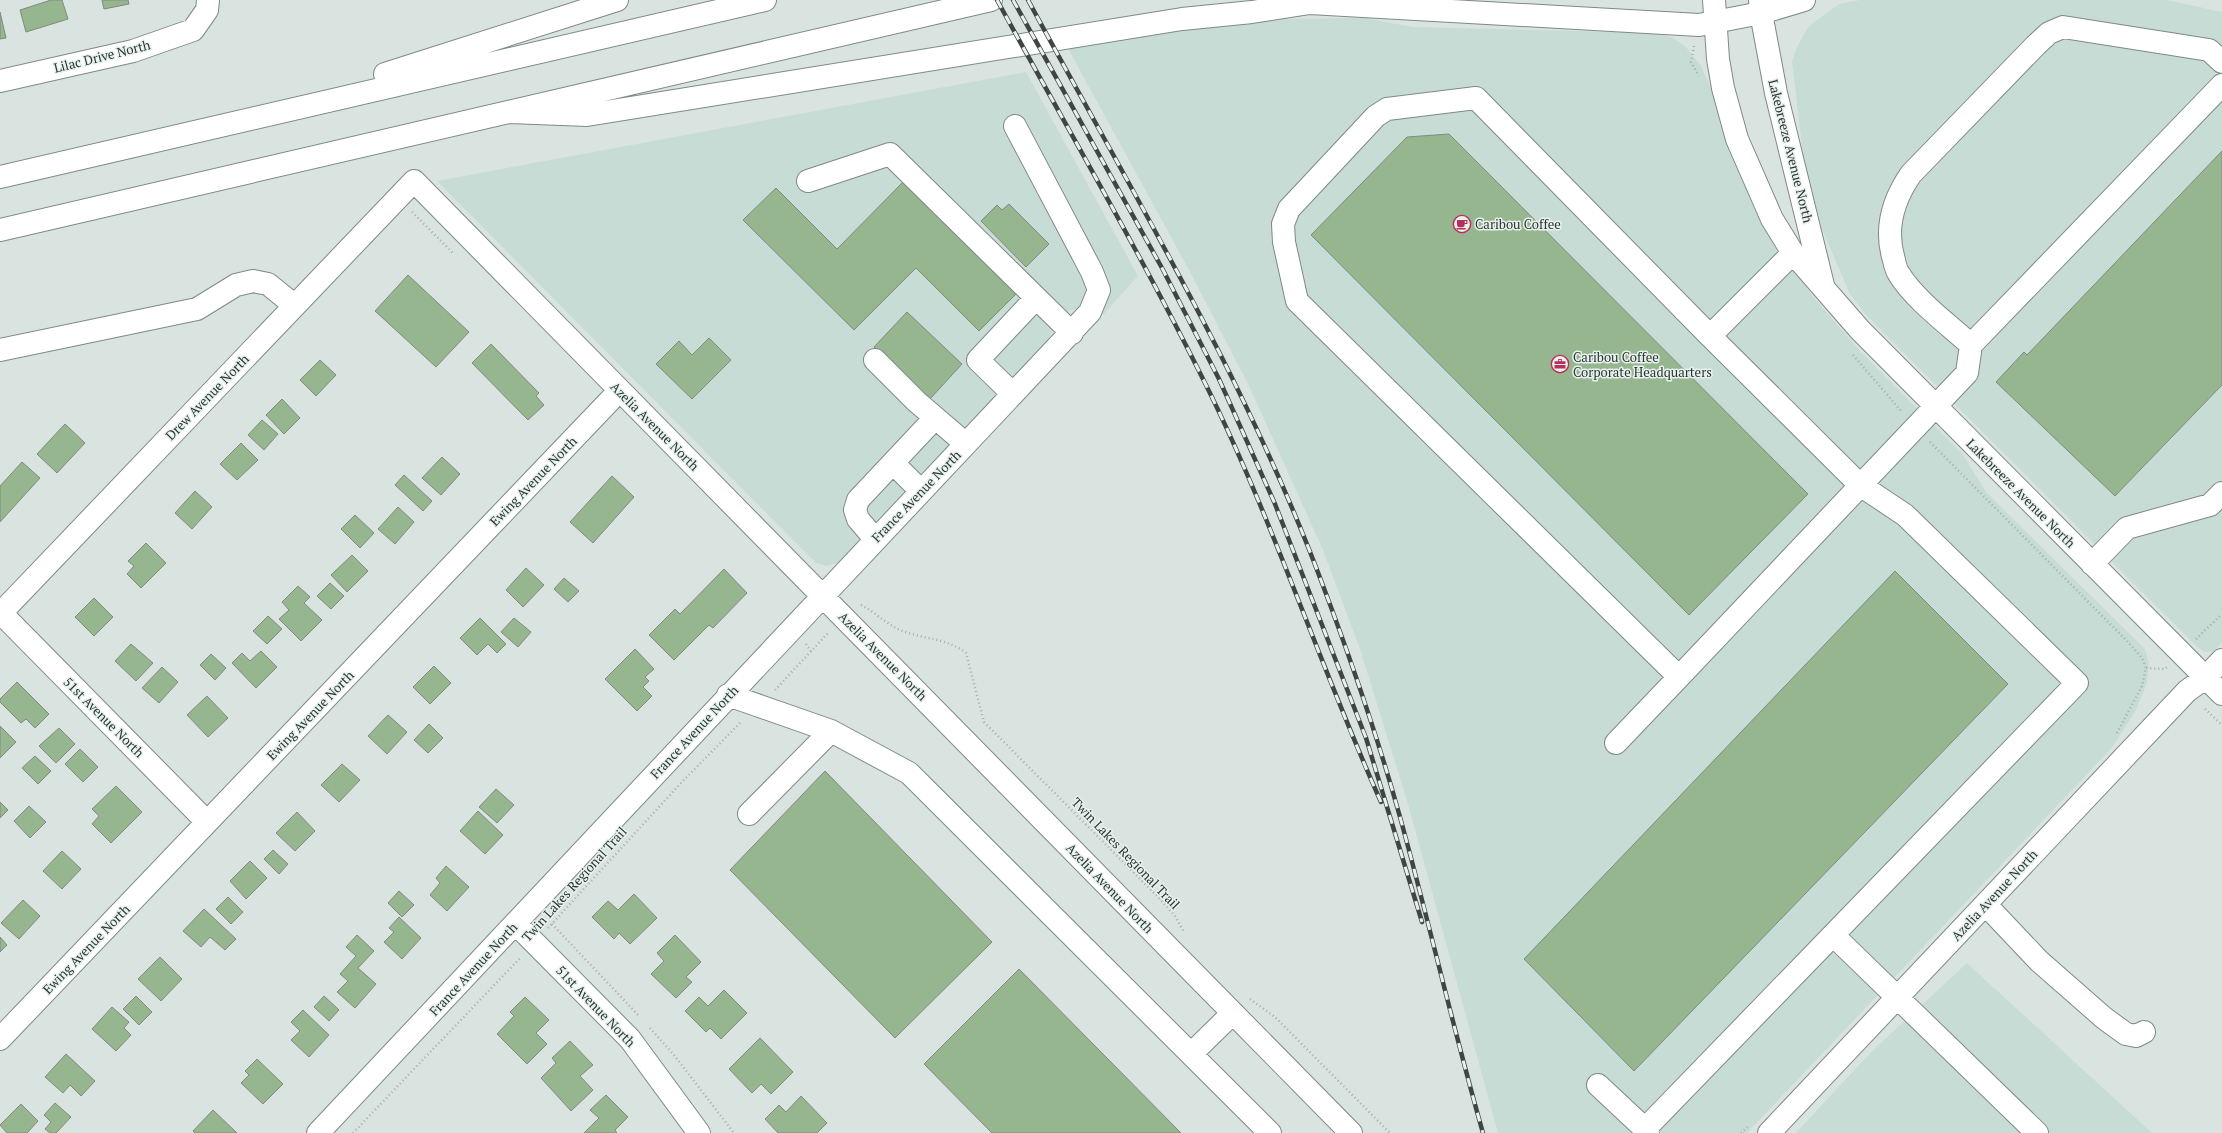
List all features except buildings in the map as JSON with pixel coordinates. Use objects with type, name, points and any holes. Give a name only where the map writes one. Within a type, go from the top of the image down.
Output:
[{"type":"main road","name":"Lilac Drive North","points":[[0,81],[132,51],[193,30],[207,10],[208,0]]},
{"type":"main road","points":[[253,118],[617,0]]},
{"type":"main road","points":[[0,177],[765,0]]},
{"type":"main road","points":[[0,230],[991,0]]},
{"type":"main road","name":"Lakebreeze Avenue North","points":[[1714,0],[1718,59],[1723,88],[1737,139],[1772,219],[1793,254],[1860,330],[2222,694]]},
{"type":"main road","points":[[510,112],[587,115],[1182,19],[1252,12],[1310,3],[1601,18],[1656,24],[1699,25],[1715,23],[1760,7],[1804,0]]},
{"type":"main road","name":"Lakebreeze Avenue North","points":[[1760,7],[1776,93],[1824,288]]},
{"type":"main road","points":[[1971,345],[1913,292],[1898,274],[1891,251],[1889,228],[1893,207],[1901,189],[1911,174],[2036,45],[2049,33],[2063,27],[2209,50],[2222,62]]},
{"type":"main road","points":[[1616,743],[1934,405],[1967,373],[1971,345],[2222,85]]},
{"type":"main road","points":[[1598,1085],[1646,1131],[2077,683],[1905,515],[1860,485],[1710,336],[1476,98],[1387,109],[1376,116],[1289,209],[1284,224],[1284,242],[1297,301],[1679,677]]},
{"type":"main road","name":"France Avenue North","points":[[318,1133],[516,924],[822,595],[1072,333],[1090,312],[1099,290],[1075,238],[1015,126]]},
{"type":"main road","points":[[808,181],[890,154],[1072,333]]},
{"type":"main road","name":"Drew Avenue North","points":[[0,613],[414,180]]},
{"type":"main road","name":"Azelia Avenue North","points":[[414,180],[822,595],[1239,1005],[1351,1133]]},
{"type":"main road","points":[[1710,336],[1793,254]]},
{"type":"main road","points":[[0,350],[197,309],[236,285],[253,281],[268,284],[294,306]]},
{"type":"main road","points":[[1014,394],[978,360],[1036,298]]},
{"type":"main road","points":[[875,360],[935,418],[966,444]]},
{"type":"main road","name":"Ewing Avenue North","points":[[0,1039],[619,390]]},
{"type":"main road","points":[[875,539],[858,519],[855,510],[858,500],[935,418]]},
{"type":"main road","points":[[893,463],[921,491]]},
{"type":"main road","points":[[2092,564],[2127,528],[2210,505],[2222,492]]},
{"type":"main road","name":"51st Avenue North","points":[[0,613],[208,822]]},
{"type":"main road","name":"Azelia Avenue North","points":[[1770,1133],[2187,691],[2206,678],[2222,660]]},
{"type":"main road","points":[[728,695],[831,731],[909,773],[1270,1133]]},
{"type":"main road","points":[[749,814],[831,731]]},
{"type":"main road","points":[[1986,905],[2039,961],[2104,1018],[2126,1034],[2136,1036],[2144,1032]]},
{"type":"main road","name":"51st Avenue North","points":[[516,924],[630,1039],[699,1133]]},
{"type":"main road","points":[[1833,935],[2037,1133]]},
{"type":"main road","points":[[1191,1054],[1239,1005]]},
{"type":"path","name":"Twin Lakes Regional Trail","points":[[857,603],[867,607],[886,623],[900,630],[949,643],[966,653],[984,722],[1157,896],[1175,916],[1187,936]]},
{"type":"path","name":"Twin Lakes Regional Trail","points":[[353,1133],[535,942],[681,783],[728,734],[786,680],[811,651]]},
{"type":"path","points":[[1239,1005],[1275,1017],[1390,1133]]},
{"type":"shaded area","points":[[1860,0],[2167,0],[2222,12],[2222,642],[2214,651],[2204,652],[2196,646],[1867,316],[1850,294],[1822,229],[1804,164],[1792,61],[1798,45],[1809,26],[1839,4]]},
{"type":"shaded area","points":[[1365,18],[1412,27],[1658,33],[1673,38],[1685,46],[1701,66],[1716,100],[1737,168],[1775,246],[1815,299],[1860,351],[1962,453],[1986,492],[2145,649],[2149,663],[2147,683],[2135,712],[2111,749],[1747,1133],[1498,1133],[1408,804],[1360,649],[1323,550],[1249,386],[1189,270],[1065,43],[1280,19]]},
{"type":"shaded area","points":[[1026,72],[1138,276],[1101,317],[1085,308],[1070,310],[1055,325],[1047,342],[839,562],[827,566],[816,563],[437,181]]},
{"type":"shaded area","points":[[1967,963],[2152,1133],[1796,1133],[1869,1054]]},
{"type":"railway","points":[[997,0],[1130,239],[1206,385],[1253,488],[1358,750],[1381,802]]},
{"type":"railway","points":[[1013,0],[1162,268],[1219,379],[1275,504],[1366,738],[1422,922]]},
{"type":"railway","points":[[1028,0],[1223,359],[1292,507],[1322,583],[1364,699],[1383,758],[1411,856],[1461,1054],[1483,1133]]},
{"type":"place","name":"Caribou Coffee","points":[[1462,224]]},
{"type":"place","name":"Caribou Coffee Corporate Headquarters","points":[[1560,364]]}]
